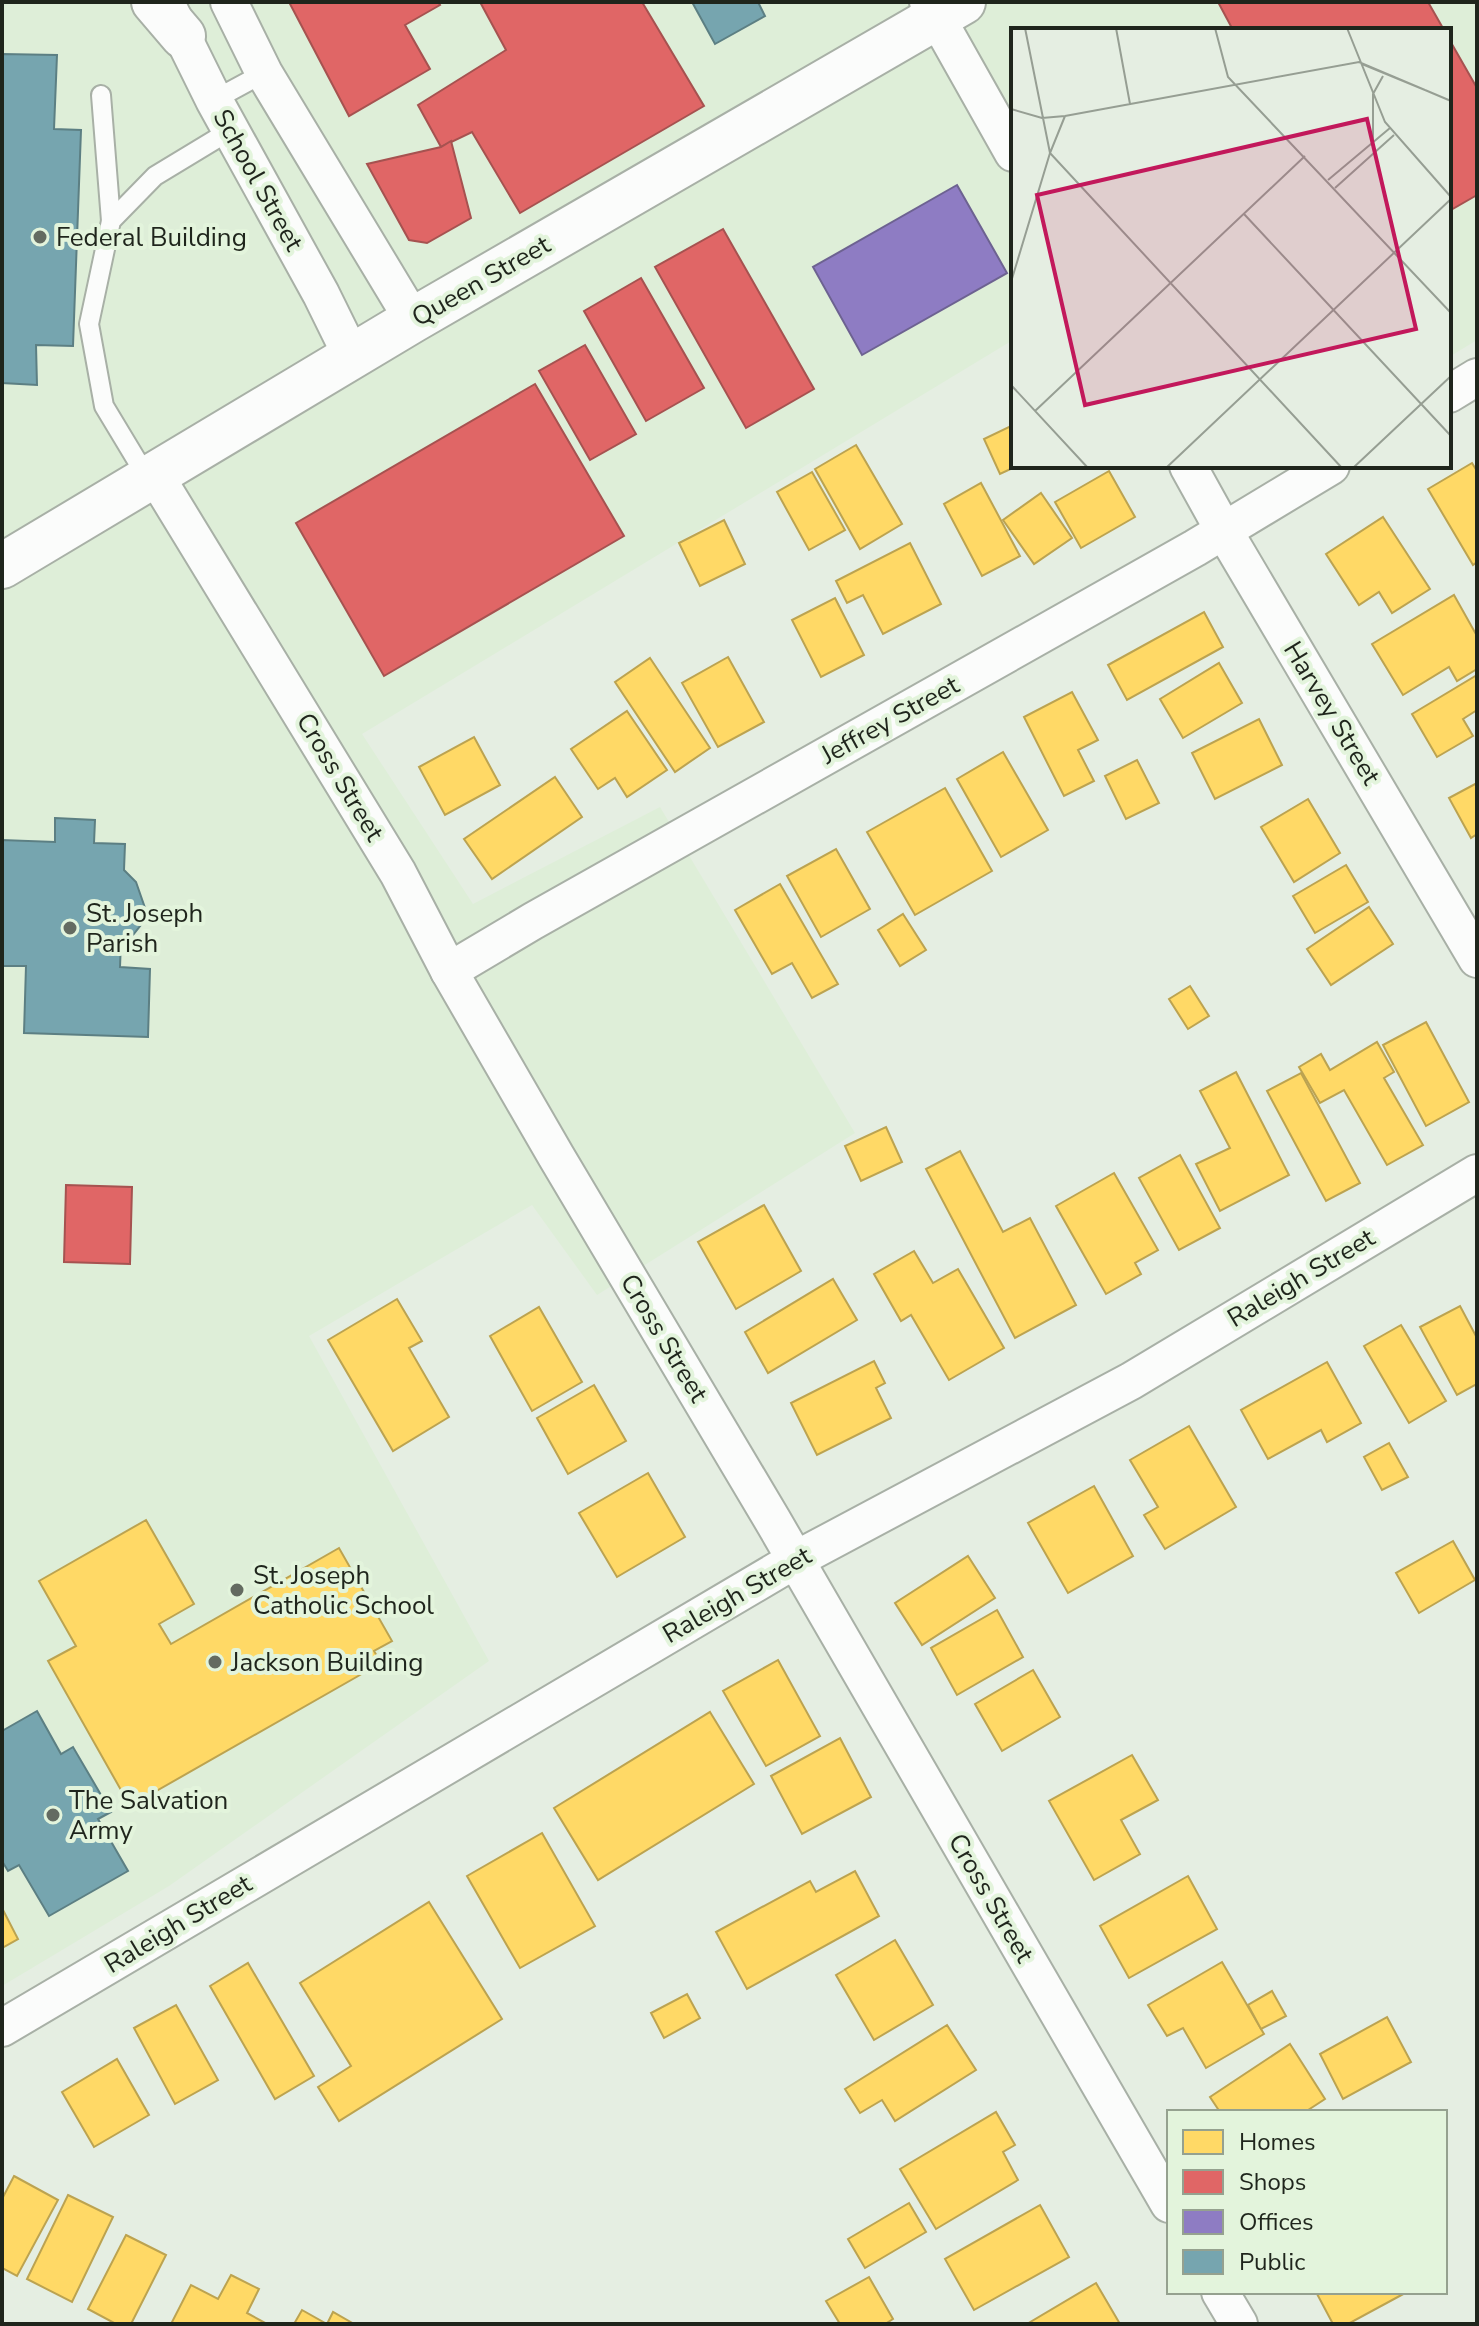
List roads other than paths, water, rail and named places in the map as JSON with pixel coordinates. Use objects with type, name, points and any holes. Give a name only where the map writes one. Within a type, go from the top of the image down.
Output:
[{"type":"street","points":[[154,2],[174,19]]},
{"type":"street","points":[[229,2],[264,73],[413,320]]},
{"type":"street","points":[[943,7],[1011,149]]},
{"type":"street","name":"Queen Street","points":[[2,566],[943,7]]},
{"type":"street","name":"School Street","points":[[174,19],[352,357]]},
{"type":"street","points":[[1451,393],[1477,377]]},
{"type":"street","name":"Harvey Street","points":[[1189,468],[1477,959]]},
{"type":"street","name":"Jeffrey Street","points":[[449,971],[1224,531],[1328,468]]},
{"type":"street","name":"Cross Street","points":[[151,477],[398,873],[449,971],[1167,2201]]},
{"type":"street","name":"Raleigh Street","points":[[2,2028],[795,1560],[1131,1381],[1477,1173]]},
{"type":"street","points":[[1221,2294],[1239,2324]]},
{"type":"lane","points":[[111,221],[264,73]]},
{"type":"lane","points":[[101,95],[111,221],[89,324],[104,406],[151,477]]},
{"type":"place","name":"Federal Building","points":[[40,237]]},
{"type":"place","name":"St. Joseph Parish","points":[[70,928]]},
{"type":"place","name":"St. Joseph Catholic School","points":[[237,1590]]},
{"type":"place","name":"Jackson Building","points":[[215,1662]]},
{"type":"place","name":"The Salvation Army","points":[[53,1815]]}]
